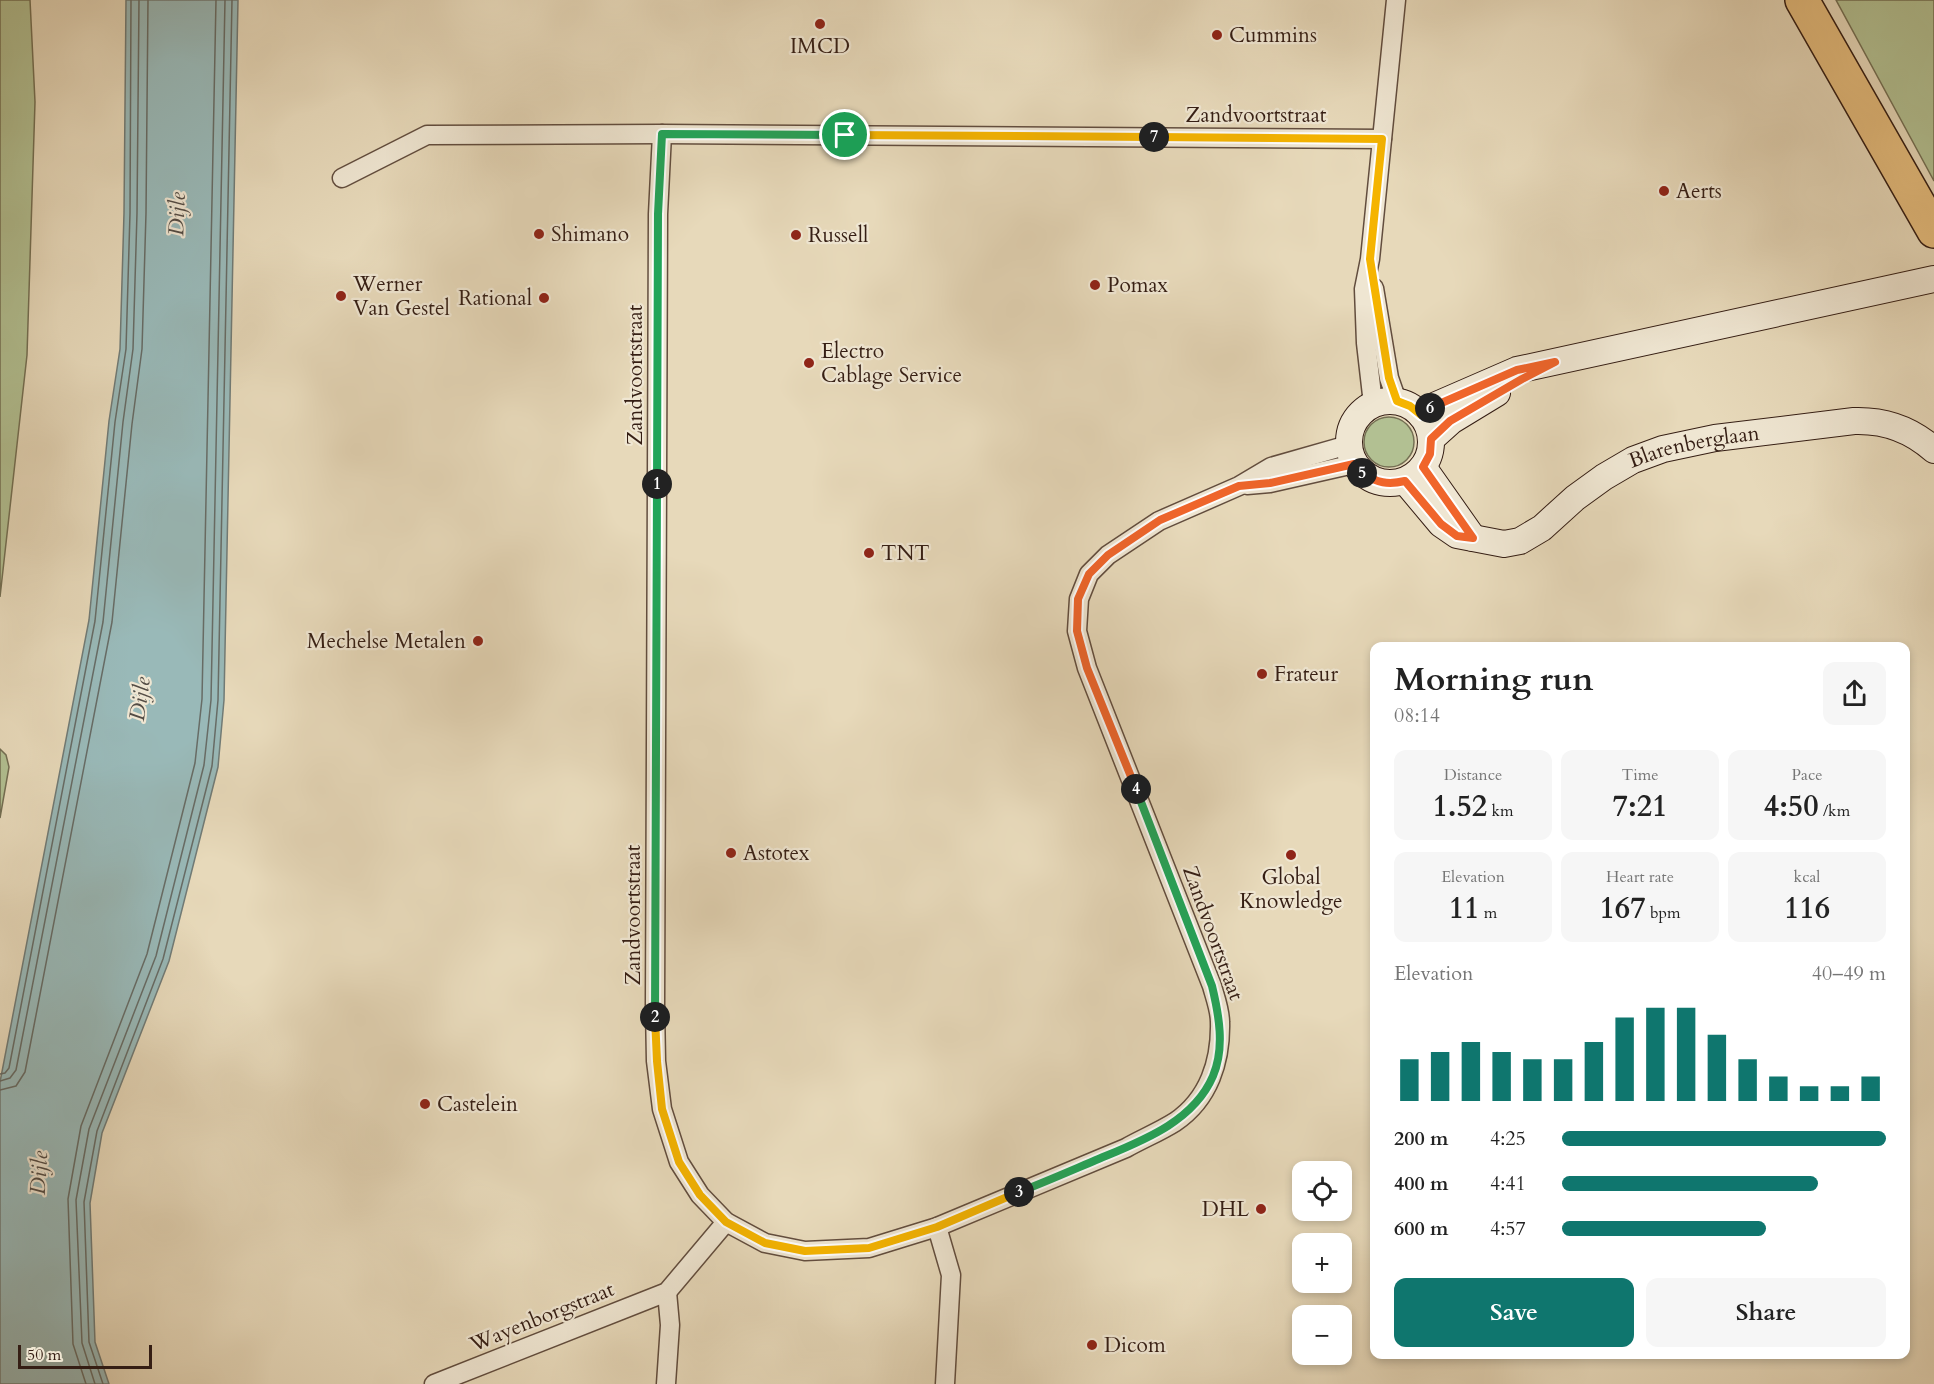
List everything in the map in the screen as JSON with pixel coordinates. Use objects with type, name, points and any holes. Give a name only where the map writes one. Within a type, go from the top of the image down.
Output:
[{"type":"highway","points":[[1802,0],[1934,231]]},
{"type":"street","points":[[1385,402],[1389,378],[1370,259],[1396,0]]},
{"type":"street","name":"Zandvoortstraat","points":[[342,178],[427,135],[662,134],[1382,139]]},
{"type":"street","name":"Zandvoortstraat","points":[[662,134],[658,238],[655,996],[657,1061],[662,1109],[679,1162],[700,1195],[726,1222],[765,1243],[805,1251],[869,1248],[937,1227],[1156,1133],[1176,1121],[1203,1094],[1213,1075],[1218,1051],[1220,1020],[1212,986],[1087,668],[1077,631],[1078,599],[1089,574],[1108,555],[1160,520],[1239,486],[1270,483],[1351,455]]},
{"type":"street","points":[[1421,415],[1427,409],[1517,370],[1934,279]]},
{"type":"street","points":[[1431,439],[1450,421],[1555,362]]},
{"type":"street","points":[[1385,402],[1410,406],[1421,415],[1428,426],[1431,439],[1430,454],[1414,474],[1394,483],[1382,483],[1362,473],[1351,455],[1349,432],[1354,420],[1362,410],[1385,402]]},
{"type":"street","name":"Blarenberglaan","points":[[1414,474],[1441,524],[1457,536],[1504,544],[1520,541],[1542,528],[1575,498],[1604,477],[1633,460],[1663,449],[1715,438],[1870,420],[1904,430],[1934,450]]},
{"type":"street","name":"Wayenborgstraat","points":[[434,1384],[667,1292],[726,1222]]},
{"type":"street","points":[[937,1227],[951,1275],[945,1384]]},
{"type":"street","points":[[666,1384],[670,1325],[667,1292]]},
{"type":"green space","points":[[0,0],[30,0],[35,102],[27,355],[0,597]]},
{"type":"green space","points":[[1836,0],[1934,0],[1934,181]]},
{"type":"green space","points":[[1384,417],[1394,417],[1407,424],[1414,437],[1414,447],[1407,460],[1394,467],[1384,467],[1375,463],[1368,456],[1364,447],[1364,437],[1368,428],[1375,421]]},
{"type":"green space","points":[[0,749],[6,755],[9,767],[0,818]]},
{"type":"water","name":"Dijle","points":[[126,0],[238,0],[224,700],[218,767],[169,961],[102,1133],[90,1203],[95,1342],[109,1384],[0,1384],[0,1082],[89,620],[109,421],[120,349]]},
{"type":"place","name":"IMCD","points":[[820,24]]},
{"type":"place","name":"Cummins","points":[[1217,35]]},
{"type":"place","name":"Aerts","points":[[1664,191]]},
{"type":"place","name":"Shimano","points":[[539,234]]},
{"type":"place","name":"Russell","points":[[796,235]]},
{"type":"place","name":"Pomax","points":[[1095,285]]},
{"type":"place","name":"Werner Van Gestel","points":[[341,296]]},
{"type":"place","name":"Rational","points":[[544,298]]},
{"type":"place","name":"Electro Cablage Service","points":[[809,363]]},
{"type":"place","name":"TNT","points":[[869,553]]},
{"type":"place","name":"Mechelse Metalen","points":[[478,641]]},
{"type":"place","name":"Frateur","points":[[1262,674]]},
{"type":"place","name":"Astotex","points":[[731,853]]},
{"type":"place","name":"Global Knowledge","points":[[1291,855]]},
{"type":"place","name":"Castelein","points":[[425,1104]]},
{"type":"place","name":"DHL","points":[[1261,1209]]},
{"type":"place","name":"Dicom","points":[[1092,1345]]},
{"type":"route","points":[[662,134],[845,135],[1382,139],[1370,259],[1389,378],[1397,401],[1410,406],[1421,415],[1427,409],[1517,370],[1555,362],[1450,421],[1431,439],[1430,454],[1423,467],[1473,538],[1457,536],[1441,524],[1405,481],[1382,483],[1362,473],[1354,464],[1270,483],[1239,486],[1160,520],[1108,555],[1089,574],[1078,599],[1077,631],[1087,668],[1212,986],[1220,1020],[1218,1051],[1213,1075],[1203,1094],[1176,1121],[1126,1148],[937,1227],[869,1248],[805,1251],[765,1243],[726,1222],[700,1195],[679,1162],[662,1109],[655,1008],[658,214],[662,134]]}]
